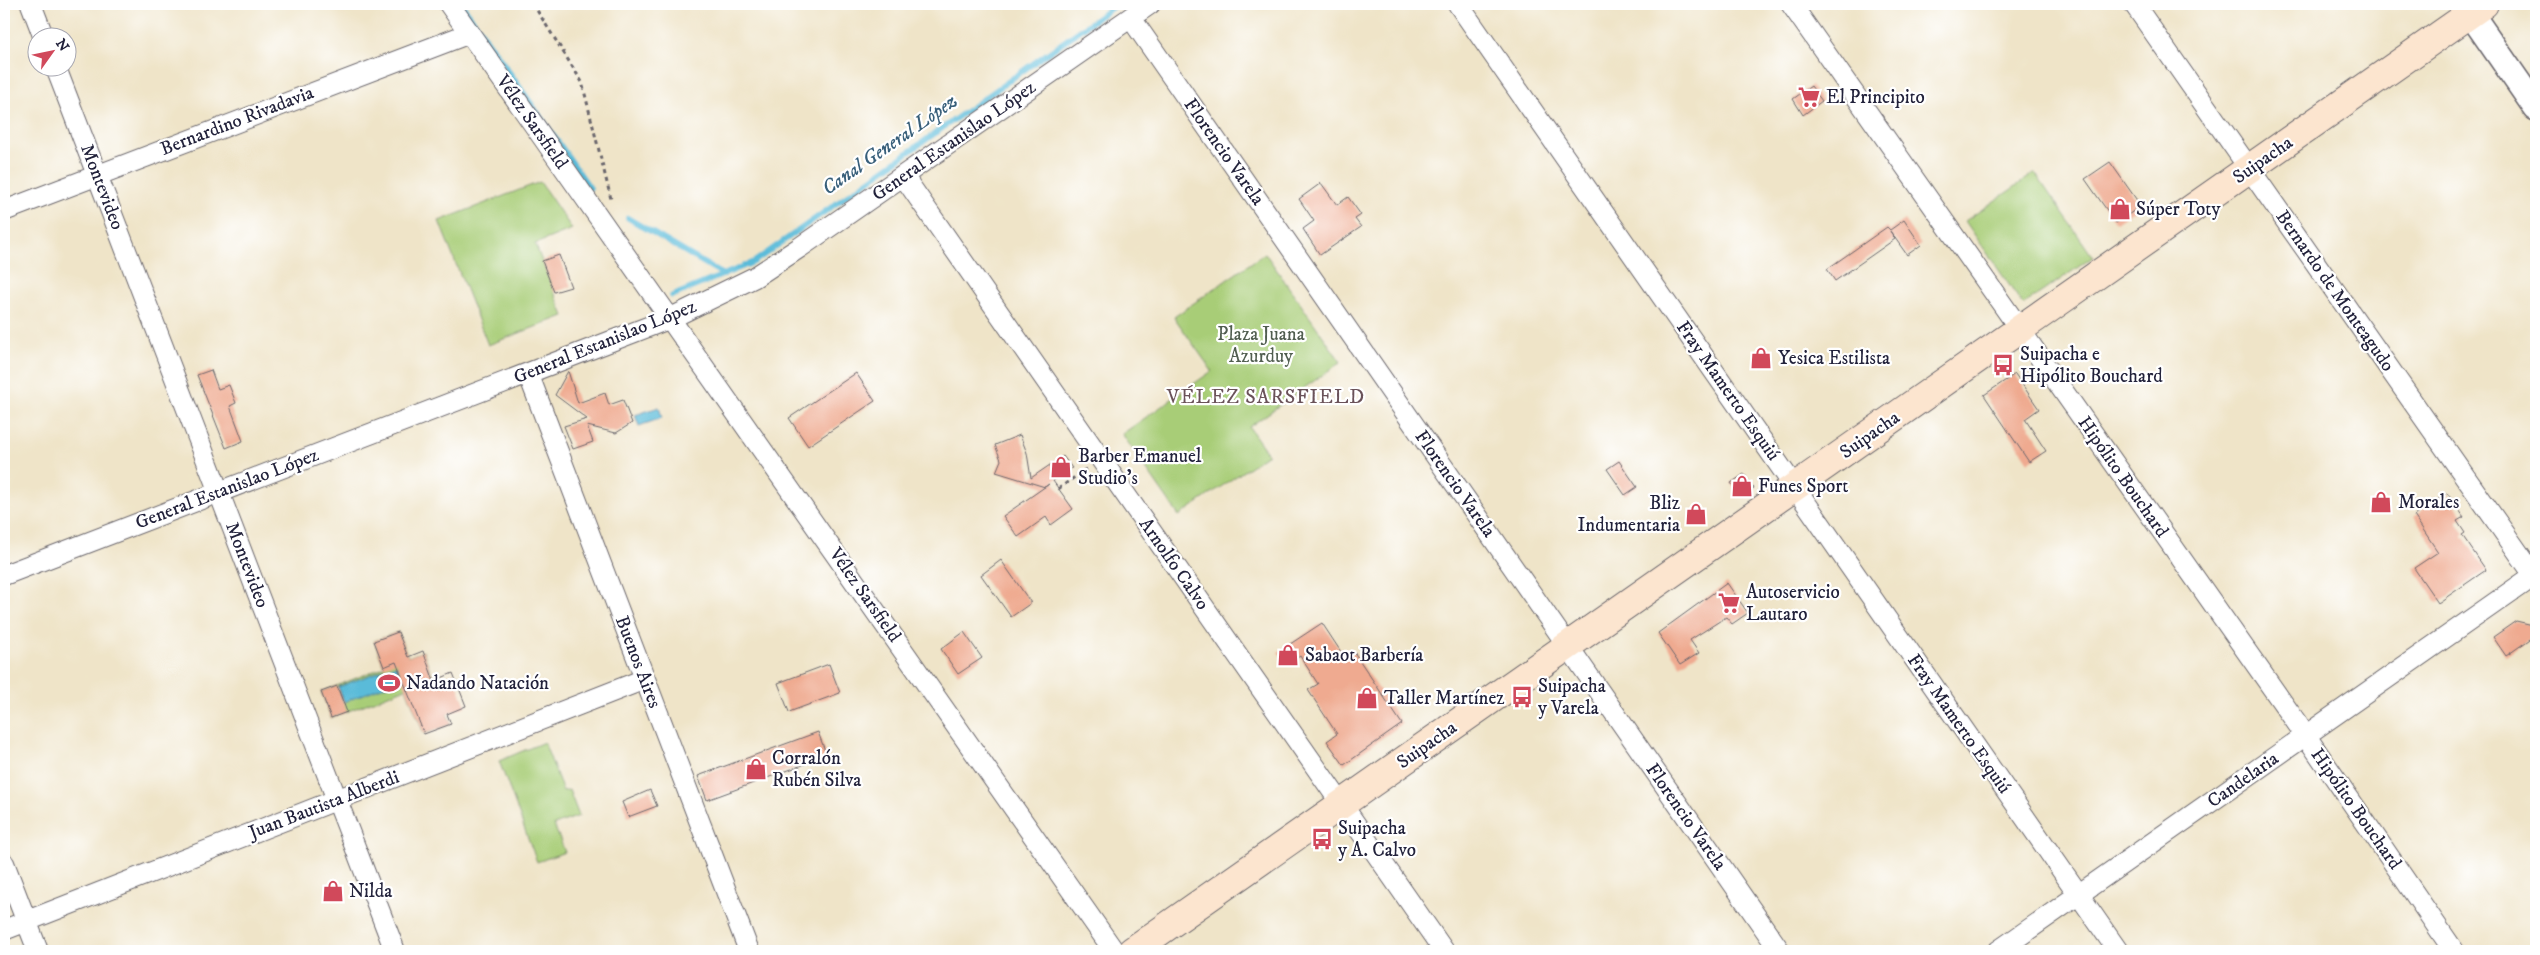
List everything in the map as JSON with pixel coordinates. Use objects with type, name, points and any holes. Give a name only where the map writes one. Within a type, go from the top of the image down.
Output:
[{"type":"main road","name":"Suipacha","points":[[1132,951],[2020,331],[2473,7]]},
{"type":"street","points":[[31,4],[40,28]]},
{"type":"street","name":"Vélez Sarsfield","points":[[449,4],[1114,951]]},
{"type":"street","name":"General Estanislao López","points":[[4,575],[671,318],[755,277],[904,177],[1150,4]]},
{"type":"street","name":"Fray Mamerto Esquiú","points":[[1458,4],[2118,951]]},
{"type":"street","name":"Hipólito Bouchard","points":[[1791,4],[2306,736],[2454,951]]},
{"type":"street","name":"Bernardo de Monteagudo","points":[[2134,4],[2536,576]]},
{"type":"street","points":[[2473,7],[2536,108]]},
{"type":"street","name":"Florencio Varela","points":[[1131,18],[1780,951]]},
{"type":"street","name":"Bernardino Rivadavia","points":[[4,211],[97,174],[470,34]]},
{"type":"street","name":"Montevideo","points":[[60,78],[395,951]]},
{"type":"street","name":"Arnolfo Calvo","points":[[904,177],[1444,951]]},
{"type":"street","name":"Buenos Aires","points":[[528,373],[749,951]]},
{"type":"street","name":"Candelaria","points":[[1998,951],[2536,576]]},
{"type":"street","name":"Juan Bautista Alberdi","points":[[4,930],[645,679]]},
{"type":"street","points":[[4,863],[38,951]]},
{"type":"path","points":[[533,4],[582,82],[611,202]]},
{"type":"path","points":[[1058,489],[1101,459]]},
{"type":"green space","points":[[2035,173],[2093,257],[2023,305],[1965,221]]},
{"type":"green space","points":[[540,182],[572,229],[535,244],[564,316],[488,345],[439,221]]},
{"type":"green space","name":"Plaza Juana Azurduy","points":[[1265,253],[1341,362],[1249,427],[1268,454],[1179,516],[1122,434],[1212,371],[1174,317]]},
{"type":"green space","name":"Nadando Natación","points":[[398,632],[408,657],[423,651],[451,724],[424,734],[406,688],[331,718],[321,692],[384,667],[374,641]]},
{"type":"green space","points":[[544,742],[563,791],[569,790],[579,816],[554,825],[565,852],[537,862],[499,761]]},
{"type":"water","points":[[659,407],[662,418],[639,426],[635,415]]},
{"type":"water","points":[[396,665],[402,679],[344,702],[338,687]]},
{"type":"building","points":[[1811,86],[1822,101],[1803,115],[1793,99]]},
{"type":"building","points":[[2110,162],[2141,206],[2116,223],[2085,179]]},
{"type":"building","points":[[1321,183],[1337,205],[1348,197],[1361,215],[1355,219],[1361,227],[1320,255],[1303,229],[1314,221],[1299,199]]},
{"type":"building","points":[[1904,220],[1921,245],[1907,255],[1890,231],[1895,239],[1835,281],[1827,269],[1887,227],[1890,230]]},
{"type":"building","points":[[559,255],[571,287],[554,292],[542,261]]},
{"type":"building","points":[[211,370],[218,389],[229,385],[236,403],[230,406],[243,441],[226,448],[197,375]]},
{"type":"building","points":[[568,371],[578,403],[605,393],[609,405],[623,400],[632,423],[616,433],[587,426],[593,442],[573,449],[564,426],[587,419],[555,395]]},
{"type":"building","points":[[856,373],[875,401],[808,446],[789,418]]},
{"type":"building","points":[[2015,374],[2039,409],[2025,419],[2046,451],[2029,462],[1984,395]]},
{"type":"building","points":[[1020,435],[1027,453],[1031,478],[1063,456],[1072,468],[1053,481],[1073,509],[1051,525],[1046,517],[1018,537],[1003,516],[1045,487],[996,472],[1001,460],[995,445]]},
{"type":"building","points":[[1619,461],[1637,487],[1625,495],[1607,469]]},
{"type":"building","name":"Funes Sport","points":[[1744,474],[1754,488],[1741,497],[1731,483]]},
{"type":"building","points":[[2447,493],[2464,517],[2457,521],[2465,533],[2462,535],[2486,570],[2438,603],[2414,568],[2438,552],[2414,516]]},
{"type":"building","points":[[1001,560],[1031,603],[1011,617],[981,575]]},
{"type":"building","points":[[1727,583],[1748,613],[1732,624],[1726,617],[1690,640],[1699,653],[1680,665],[1658,633]]},
{"type":"building","points":[[2516,621],[2533,625],[2536,635],[2506,656],[2493,637]]},
{"type":"building","points":[[1322,623],[1345,658],[1354,652],[1402,724],[1344,765],[1327,741],[1337,734],[1308,690],[1318,684],[1300,656],[1287,665],[1278,652]]},
{"type":"building","points":[[398,632],[408,657],[423,651],[434,681],[453,673],[466,706],[447,714],[451,724],[424,734],[396,662],[384,667],[374,641]]},
{"type":"building","points":[[964,632],[982,658],[958,674],[941,649]]},
{"type":"building","points":[[829,664],[840,693],[789,712],[778,683]]},
{"type":"building","points":[[337,686],[347,712],[331,718],[321,692]]},
{"type":"building","points":[[818,732],[827,756],[707,800],[698,776]]},
{"type":"building","points":[[650,790],[657,806],[628,817],[622,802]]},
{"type":"waterway","points":[[462,4],[590,188]]},
{"type":"waterway","name":"Canal General López","points":[[672,296],[754,262],[1117,4]]},
{"type":"waterway","points":[[628,218],[724,275]]},
{"type":"place","name":"El Principito","points":[[1809,97]]},
{"type":"place","name":"Súper Toty","points":[[2120,209]]},
{"type":"place","name":"Yesica Estilista","points":[[1761,358]]},
{"type":"place","name":"Suipacha e Hipólito Bouchard","points":[[2003,365]]},
{"type":"place","name":"Barber Emanuel Studio's","points":[[1061,467]]},
{"type":"place","name":"Funes Sport","points":[[1742,486]]},
{"type":"place","name":"Morales","points":[[2381,502]]},
{"type":"place","name":"Bliz Indumentaria","points":[[1696,514]]},
{"type":"place","name":"Autoservicio Lautaro","points":[[1729,603]]},
{"type":"place","name":"Sabaot Barbería","points":[[1288,655]]},
{"type":"place","name":"Nadando Natación","points":[[389,683]]},
{"type":"place","name":"Suipacha y Varela","points":[[1522,697]]},
{"type":"place","name":"Taller Martínez","points":[[1367,698]]},
{"type":"place","name":"Corralón Rubén Silva","points":[[756,769]]},
{"type":"place","name":"Suipacha y A. Calvo","points":[[1322,839]]},
{"type":"place","name":"Nilda","points":[[333,891]]},
{"type":"district","name":"VÉLEZ SARSFIELD","points":[[1266,397]]}]
